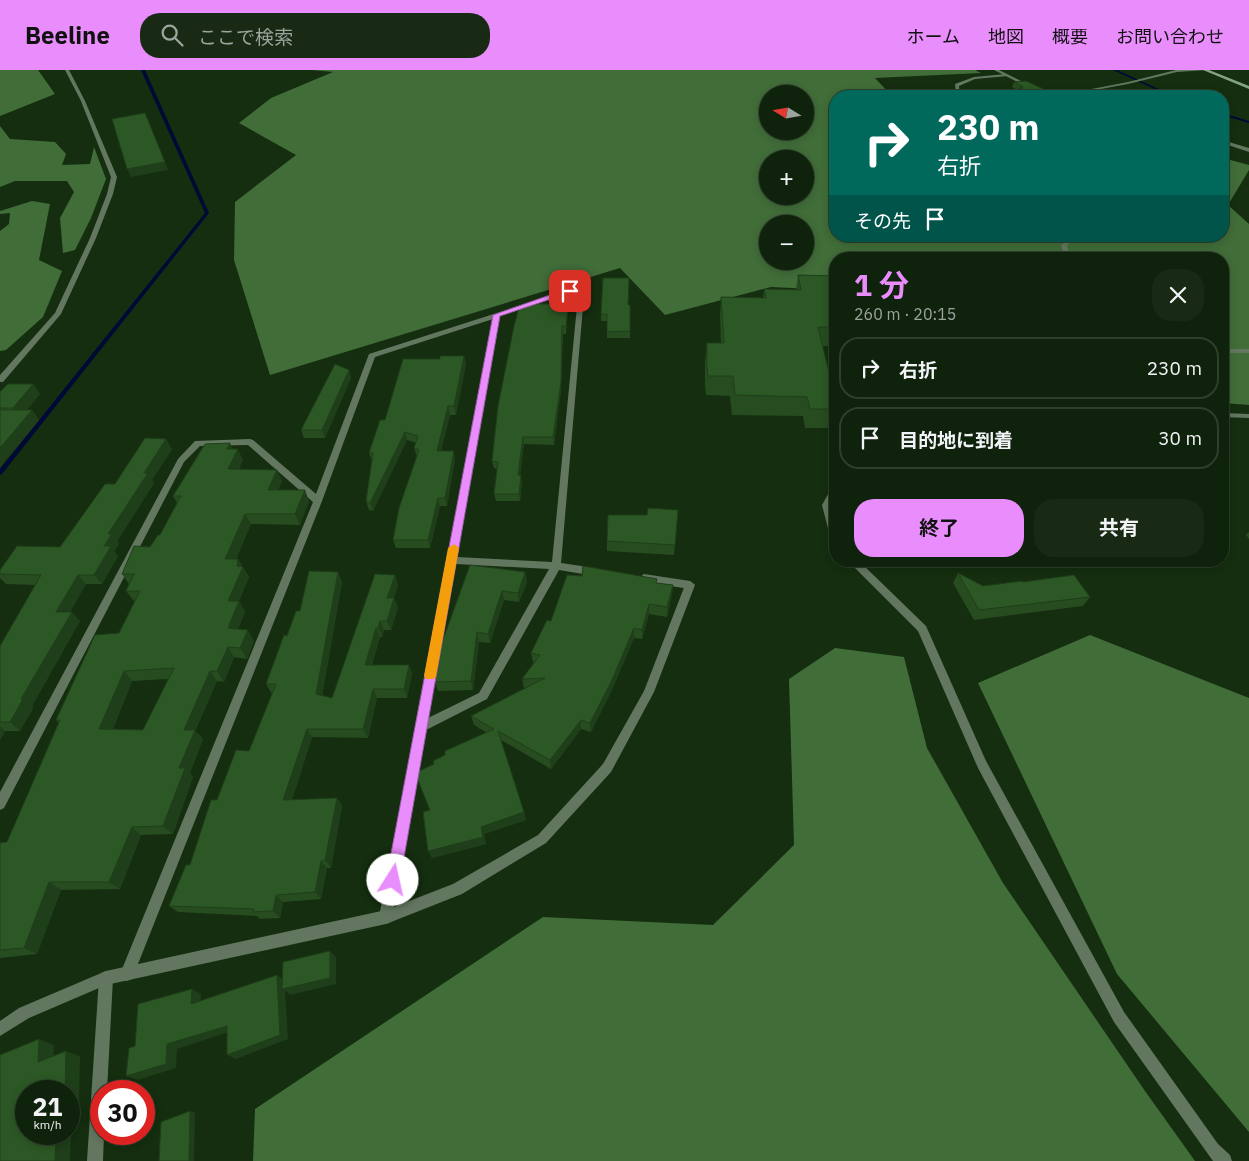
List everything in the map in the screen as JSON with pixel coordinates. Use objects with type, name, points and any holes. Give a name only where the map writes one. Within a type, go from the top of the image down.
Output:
[{"type":"main road","points":[[1205,70],[1249,88]]},
{"type":"street","points":[[0,380],[58,314],[93,238],[110,194],[114,177],[84,101],[67,70]]},
{"type":"street","points":[[996,70],[1035,90]]},
{"type":"street","points":[[1090,90],[1177,71],[1205,70]]},
{"type":"street","points":[[957,90],[957,85],[974,78],[1006,76]]},
{"type":"street","points":[[1229,143],[1249,150]]},
{"type":"street","points":[[127,974],[318,501],[372,356],[570,291],[581,295],[556,566],[482,696],[420,728]]},
{"type":"street","points":[[386,917],[497,315]]},
{"type":"street","points":[[1229,351],[1249,351]]},
{"type":"street","points":[[1229,416],[1249,416]]},
{"type":"street","points":[[0,804],[181,460],[198,443],[250,442],[318,501]]},
{"type":"street","points":[[829,500],[826,505],[829,515]]},
{"type":"street","points":[[451,560],[556,566],[604,573]]},
{"type":"street","points":[[859,567],[922,629],[982,764],[1120,1017],[1213,1149],[1224,1161]]},
{"type":"street","points":[[0,1029],[24,1013],[106,978],[386,917],[465,884],[542,839],[607,768],[649,692],[690,585],[632,577]]},
{"type":"street","points":[[95,1161],[106,978]]},
{"type":"green space","points":[[0,70],[38,70],[55,94],[0,116]]},
{"type":"green space","points":[[312,70],[975,70],[981,73],[875,78],[886,90],[829,90],[829,242],[1229,242],[1229,206],[1249,224],[1249,405],[1229,403],[1229,252],[829,252],[829,290],[771,287],[665,315],[620,268],[270,375],[234,260],[235,202],[296,155],[239,123],[271,98],[333,72]]},
{"type":"green space","points":[[0,126],[10,139],[55,142],[66,154],[62,165],[90,164],[94,147],[106,179],[91,218],[75,250],[63,253],[60,218],[74,192],[67,181],[15,181],[0,187]]},
{"type":"green space","points":[[1229,160],[1249,165],[1249,170],[1229,203]]},
{"type":"green space","points":[[32,201],[50,204],[39,260],[62,271],[43,317],[6,350],[0,351],[0,231],[9,224],[10,213],[0,214],[0,211]]},
{"type":"green space","points":[[1090,635],[1249,698],[1249,1132],[1117,974],[978,683]]},
{"type":"green space","points":[[835,648],[904,657],[927,748],[1003,883],[1195,1161],[253,1161],[255,1109],[543,917],[713,925],[794,845],[789,679]]},
{"type":"building","points":[[1026,81],[1046,90],[1024,90],[1014,82]]},
{"type":"building","points":[[145,113],[165,162],[127,169],[112,119]]},
{"type":"building","points":[[798,275],[829,276],[829,327],[818,327],[829,373],[829,409],[810,409],[807,397],[735,395],[733,376],[708,376],[707,343],[724,343],[721,297],[766,298],[764,289],[801,290]]},
{"type":"building","points":[[603,278],[629,278],[628,305],[630,305],[630,331],[607,332],[607,314],[601,314]]},
{"type":"building","points":[[526,304],[568,304],[566,326],[562,326],[561,382],[553,437],[523,437],[518,475],[521,475],[519,494],[494,494],[498,462],[492,461],[498,406],[514,326],[519,308],[526,308]]},
{"type":"building","points":[[440,356],[464,356],[454,406],[448,406],[437,451],[454,451],[445,498],[438,498],[428,540],[393,540],[399,508],[419,450],[414,448],[418,436],[405,432],[370,503],[366,501],[373,453],[369,453],[380,420],[385,420],[403,359],[440,359]]},
{"type":"building","points":[[335,364],[349,370],[322,430],[301,430]]},
{"type":"building","points":[[8,384],[33,384],[13,408],[0,408],[0,392]]},
{"type":"building","points":[[0,410],[32,410],[0,448]]},
{"type":"building","points":[[145,438],[166,439],[144,473],[148,473],[108,534],[112,534],[104,546],[111,546],[94,575],[78,575],[56,612],[72,612],[21,699],[23,699],[10,722],[0,722],[0,646],[41,575],[0,574],[0,570],[17,546],[60,547],[105,484],[115,484]]},
{"type":"building","points":[[230,443],[227,449],[238,449],[228,469],[277,470],[268,490],[305,490],[295,514],[245,514],[225,559],[238,559],[237,566],[243,567],[228,601],[239,601],[228,628],[248,630],[240,648],[228,647],[217,671],[210,671],[184,730],[195,730],[179,768],[185,768],[163,826],[132,827],[109,882],[49,882],[24,948],[0,950],[0,843],[7,842],[60,720],[56,720],[95,635],[119,633],[140,591],[126,591],[134,574],[122,574],[134,546],[150,547],[158,535],[160,535],[181,496],[173,496],[205,444]],"holes":[[[174,668],[143,730],[99,729],[124,671]]]},
{"type":"building","points":[[648,508],[678,510],[675,545],[607,541],[608,515],[647,515]]},
{"type":"building","points":[[470,565],[525,572],[518,593],[502,591],[488,634],[477,632],[471,681],[435,682],[440,648]]},
{"type":"building","points":[[583,566],[657,579],[656,583],[673,585],[667,607],[649,604],[642,630],[634,628],[612,680],[590,723],[581,720],[550,760],[498,731],[524,812],[481,827],[483,837],[428,851],[423,812],[430,810],[415,773],[434,764],[433,761],[445,755],[445,751],[494,729],[471,716],[545,678],[522,679],[540,655],[531,653],[547,620],[551,621],[567,575],[582,576]]},
{"type":"building","points":[[309,571],[338,572],[316,694],[332,698],[375,574],[395,575],[387,598],[394,598],[387,621],[380,621],[378,628],[376,628],[365,665],[409,665],[404,689],[373,689],[363,729],[307,729],[283,800],[337,798],[325,860],[321,861],[315,892],[276,895],[273,911],[253,912],[254,909],[169,906],[186,865],[190,865],[211,800],[217,800],[236,750],[249,751],[276,684],[266,684],[284,635],[287,636],[296,611],[300,611]]},
{"type":"building","points":[[958,573],[983,586],[1074,575],[1090,597],[979,610]]},
{"type":"building","points":[[330,951],[330,978],[282,989],[283,962]]},
{"type":"building","points":[[277,975],[280,1035],[227,1055],[227,1026],[167,1044],[166,1064],[126,1076],[129,1048],[135,1046],[138,1004],[192,989],[191,1004]]},
{"type":"building","points":[[39,1039],[38,1062],[66,1051],[65,1080],[15,1080],[15,1145],[56,1145],[55,1161],[0,1161],[0,1055]]},
{"type":"building","points":[[190,1111],[189,1161],[159,1161],[161,1122]]},
{"type":"waterway","points":[[0,473],[207,213],[143,70]]},
{"type":"waterway","points":[[1115,70],[1159,90]]},
{"type":"waterway","points":[[1229,116],[1249,122]]},
{"type":"slow traffic","points":[[430,676],[454,548]]},
{"type":"route","points":[[393,880],[497,315],[570,291]]}]
